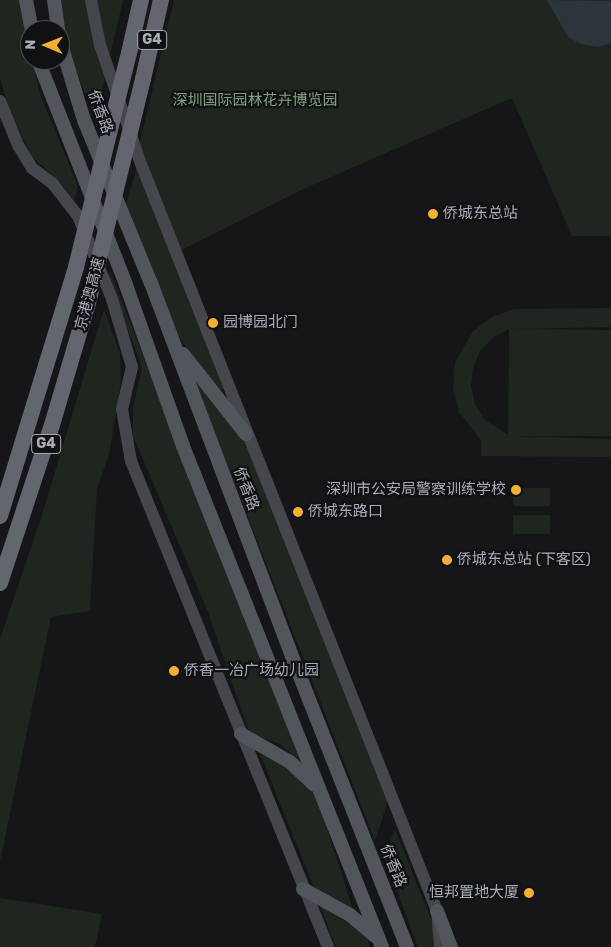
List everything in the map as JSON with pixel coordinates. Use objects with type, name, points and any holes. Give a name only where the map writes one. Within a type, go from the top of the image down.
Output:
[{"type":"highway","name":"京港澳高速","points":[[0,516],[76,267],[131,44],[140,0]]},
{"type":"highway","name":"京港澳高速","points":[[0,583],[52,426],[88,304],[161,0]]},
{"type":"main road","points":[[26,0],[30,20]]},
{"type":"main road","points":[[54,0],[57,20]]},
{"type":"main road","points":[[91,0],[100,45],[141,164],[246,434],[451,947]]},
{"type":"main road","points":[[42,70],[126,285],[183,446],[381,945]]},
{"type":"main road","name":"侨香路","points":[[69,70],[84,120],[174,342],[295,664],[407,947]]},
{"type":"main road","points":[[0,100],[18,145],[32,168],[53,184],[78,216],[112,299],[132,367],[122,409],[131,461],[328,947]]},
{"type":"main road","points":[[174,342],[246,434]]},
{"type":"main road","points":[[241,734],[290,762],[321,792]]},
{"type":"main road","points":[[303,889],[366,927],[381,945]]},
{"type":"main road","points":[[437,911],[440,947]]},
{"type":"green space","points":[[0,0],[19,0],[23,20],[20,20],[20,70],[35,70],[40,94],[78,186],[74,201],[63,185],[31,156],[9,109],[0,78]]},
{"type":"green space","points":[[60,0],[88,0],[106,73],[95,119],[70,55],[70,20],[63,20]]},
{"type":"green space","points":[[97,0],[123,0],[110,56],[104,39]]},
{"type":"green space","name":"深圳国际园林花卉博览园","points":[[174,0],[611,0],[611,236],[572,236],[512,98],[299,191],[177,252],[139,146]]},
{"type":"green space","points":[[138,162],[223,388],[220,391],[179,337],[126,206]]},
{"type":"green space","points":[[110,271],[303,764],[280,744],[249,732],[208,612],[133,436],[133,407],[142,368],[108,277]]},
{"type":"green space","points":[[611,308],[611,327],[512,329],[611,330],[611,436],[511,436],[611,439],[611,457],[481,456],[481,440],[459,412],[453,388],[455,363],[473,331],[492,317],[515,309]],"holes":[[[509,329],[508,435],[485,420],[475,404],[471,386],[473,368],[480,351],[493,338]]]},
{"type":"green space","points":[[104,309],[120,354],[121,382],[109,455],[97,488],[90,611],[51,617],[0,861],[0,639],[42,515]]},
{"type":"green space","points":[[193,377],[247,438],[388,801],[375,841]]},
{"type":"green space","points":[[513,488],[550,488],[550,506],[513,506]]},
{"type":"green space","points":[[513,515],[550,515],[550,534],[513,534]]},
{"type":"green space","points":[[260,754],[288,767],[316,795],[354,912],[316,892]]},
{"type":"green space","points":[[395,829],[434,927],[433,947],[418,947],[384,856]]},
{"type":"green space","points":[[0,898],[102,914],[95,947],[0,947]]},
{"type":"green space","points":[[320,906],[366,934],[370,947],[336,947]]},
{"type":"shaded area","points":[[547,0],[611,1],[611,43],[598,47],[581,44],[568,37]]},
{"type":"place","name":"侨城东总站","points":[[433,214]]},
{"type":"place","name":"园博园北门","points":[[213,323]]},
{"type":"place","name":"深圳市公安局警察训练学校","points":[[516,490]]},
{"type":"place","name":"侨城东路口","points":[[298,512]]},
{"type":"place","name":"侨城东总站 (下客区)","points":[[447,560]]},
{"type":"place","name":"侨香一冶广场幼儿园","points":[[174,671]]},
{"type":"place","name":"恒邦置地大厦","points":[[529,893]]}]
